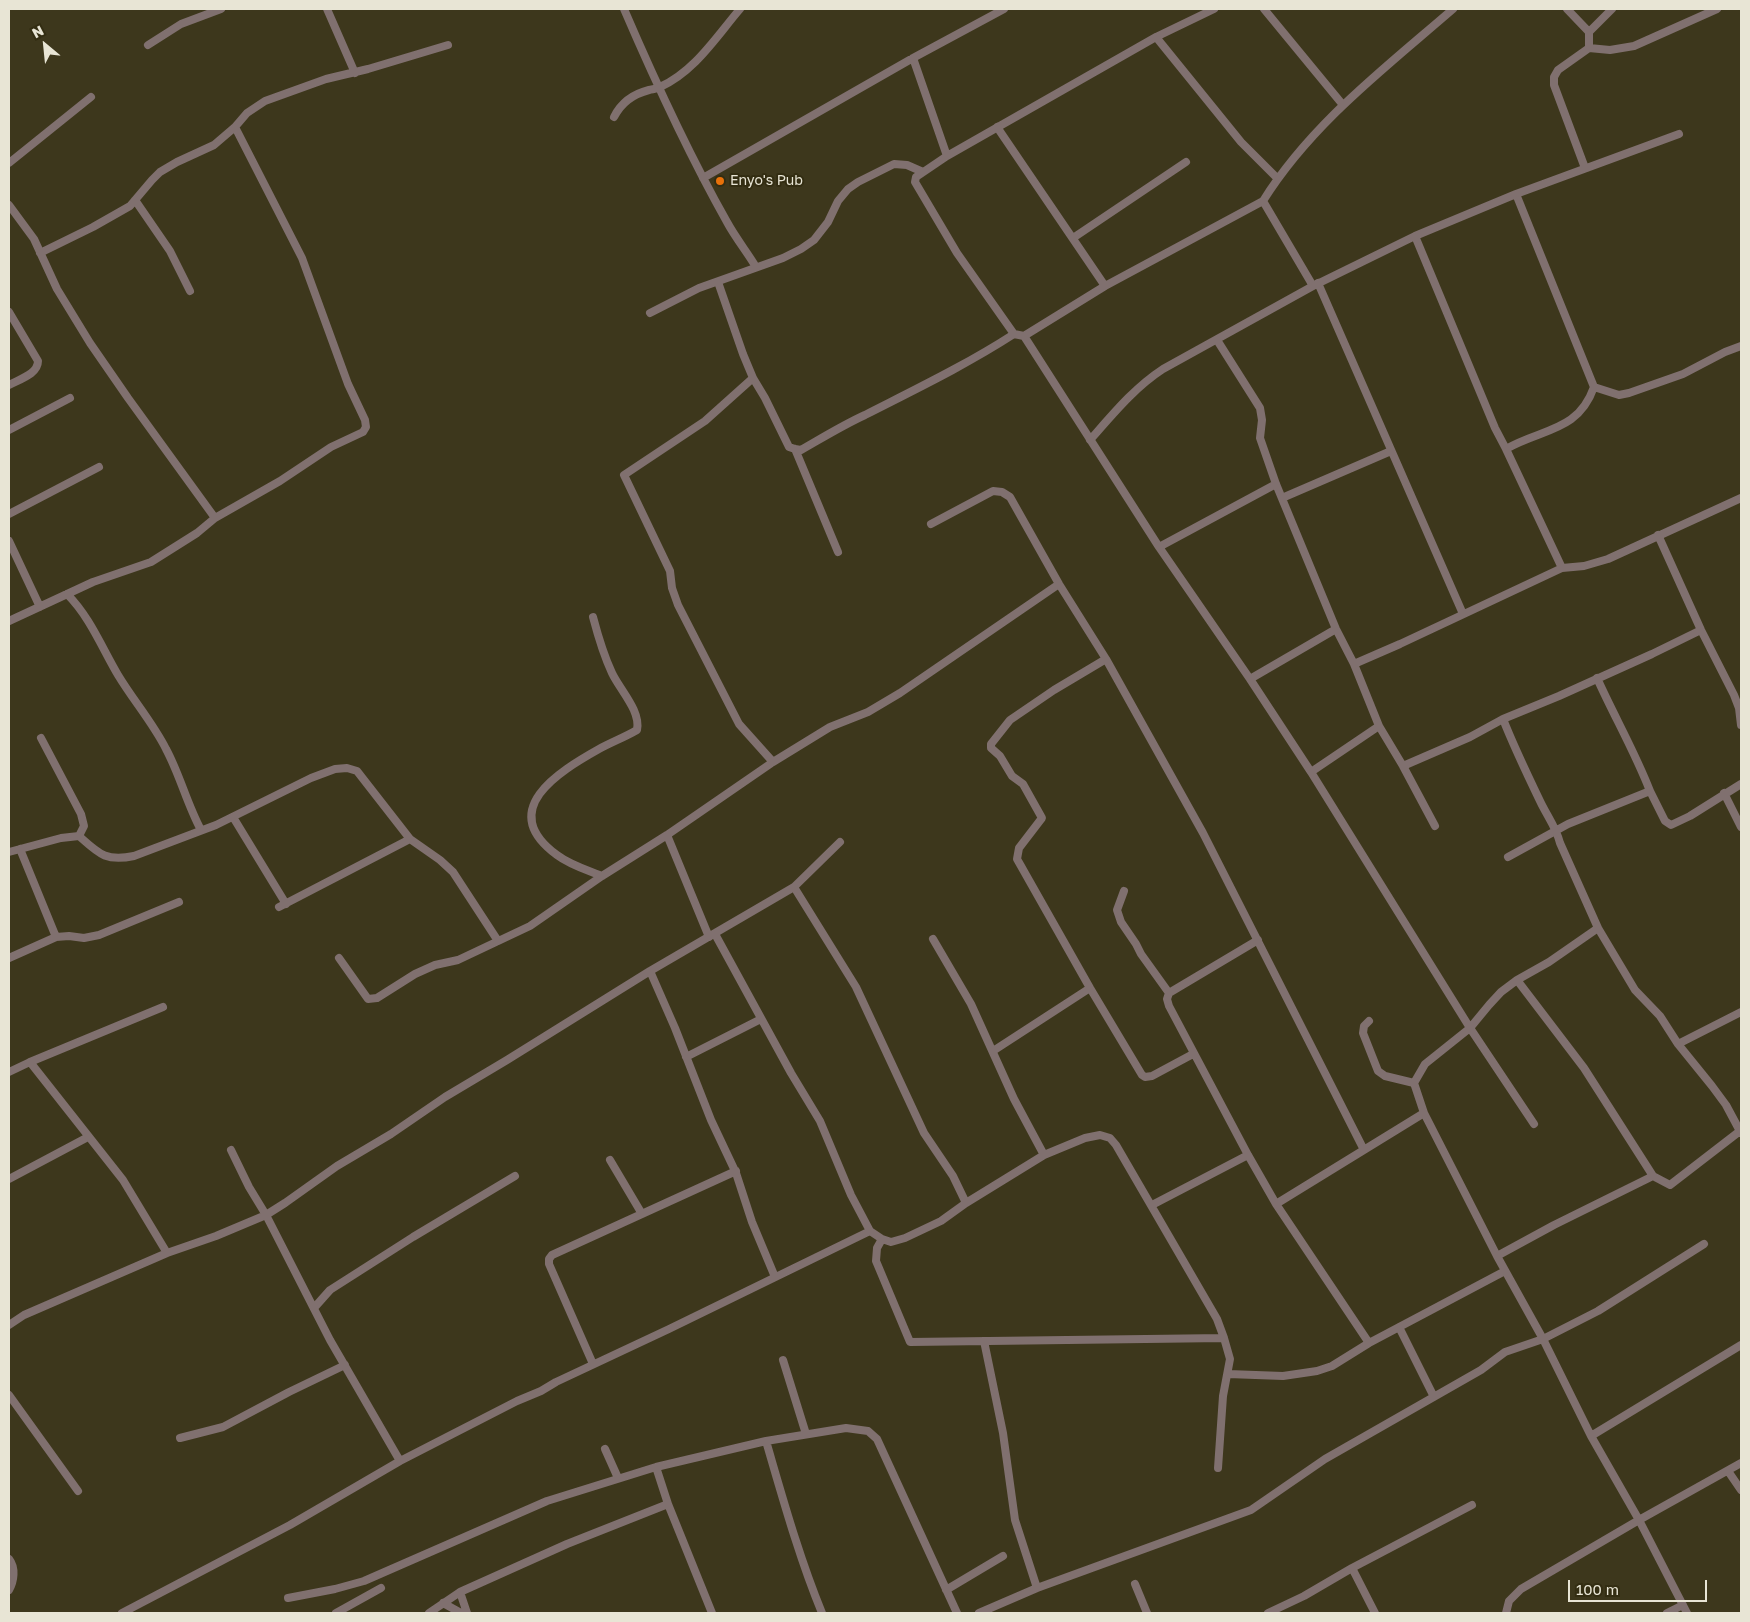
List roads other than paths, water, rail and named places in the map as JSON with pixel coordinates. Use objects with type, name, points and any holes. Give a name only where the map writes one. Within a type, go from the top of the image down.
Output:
[{"type":"street","points":[[148,45],[181,24],[221,9]]},
{"type":"street","points":[[327,9],[355,73]]},
{"type":"street","points":[[624,9],[658,88],[703,178],[728,224],[756,267]]},
{"type":"street","points":[[614,117],[618,109],[628,100],[638,94],[658,88],[690,68],[740,9]]},
{"type":"street","points":[[703,178],[912,58],[1004,9]]},
{"type":"street","points":[[1214,9],[1156,37],[997,127],[916,176],[915,182],[917,187],[957,254],[1014,334],[1024,336],[1105,286],[1263,201],[1277,178],[1324,122],[1453,9]]},
{"type":"street","points":[[1264,9],[1343,105]]},
{"type":"street","points":[[1567,9],[1589,32],[1589,48]]},
{"type":"street","points":[[1589,32],[1612,9]]},
{"type":"street","points":[[1585,168],[1554,85],[1554,77],[1558,70],[1589,48],[1610,50],[1634,46],[1717,9]]},
{"type":"street","points":[[1156,37],[1242,142],[1277,178]]},
{"type":"street","points":[[40,253],[130,206],[160,172],[214,145],[247,114],[265,101],[326,79],[355,73],[448,45]]},
{"type":"street","points":[[912,58],[947,156]]},
{"type":"street","points":[[9,163],[92,97]]},
{"type":"street","points":[[9,621],[105,577],[151,562],[198,534],[215,518],[280,480],[331,447],[363,432],[366,427],[365,420],[340,364],[302,258],[235,127]]},
{"type":"street","points":[[997,127],[1105,286]]},
{"type":"street","points":[[1090,440],[1130,394],[1144,381],[1162,369],[1316,284],[1415,236],[1516,194],[1679,134]]},
{"type":"street","points":[[1073,238],[1186,162]]},
{"type":"street","points":[[650,313],[698,288],[795,253],[814,240],[828,222],[838,201],[848,189],[858,182],[894,164],[907,165],[923,172]]},
{"type":"street","points":[[1506,448],[1571,421],[1590,400],[1594,387],[1516,194]]},
{"type":"street","points":[[135,200],[170,251],[190,291]]},
{"type":"street","points":[[1263,201],[1316,284],[1463,614]]},
{"type":"street","points":[[9,205],[34,239],[57,289],[90,343],[215,518]]},
{"type":"street","points":[[1415,236],[1495,428],[1562,568]]},
{"type":"street","points":[[718,282],[753,378],[789,447],[795,450],[801,450],[863,416],[940,378],[1014,334]]},
{"type":"street","points":[[9,312],[38,361],[38,366],[36,371],[9,385]]},
{"type":"street","points":[[1024,336],[1160,547],[1311,772],[1470,1028],[1534,1124]]},
{"type":"street","points":[[1217,340],[1248,387],[1262,414],[1260,438],[1276,484],[1336,629],[1354,664],[1379,726],[1435,826]]},
{"type":"street","points":[[1594,387],[1619,395],[1629,393],[1683,374],[1725,352],[1741,346]]},
{"type":"street","points":[[753,378],[705,421],[624,475],[670,571],[672,588],[678,605],[714,676],[739,724],[772,762]]},
{"type":"street","points":[[9,430],[70,398]]},
{"type":"street","points":[[795,450],[838,552]]},
{"type":"street","points":[[1282,498],[1390,451]]},
{"type":"street","points":[[9,514],[99,467]]},
{"type":"street","points":[[1160,547],[1276,484]]},
{"type":"street","points":[[931,524],[993,491],[1002,492],[1010,497],[1059,584],[1106,659],[1203,833],[1364,1150]]},
{"type":"street","points":[[1354,664],[1562,568],[1584,566],[1608,559],[1741,498]]},
{"type":"street","points":[[1658,535],[1701,630],[1740,708],[1741,725]]},
{"type":"street","points":[[9,541],[40,607]]},
{"type":"street","points":[[339,958],[368,999],[377,998],[415,974],[435,965],[458,960],[530,926],[602,876],[667,835],[772,762],[830,727],[868,712],[900,693],[1059,584]]},
{"type":"street","points":[[67,594],[85,616],[118,674],[162,741],[201,830]]},
{"type":"street","points":[[593,618],[612,673],[637,716],[637,730],[602,747],[563,771],[536,798],[531,816],[532,828],[541,841],[557,856],[602,876]]},
{"type":"street","points":[[1250,679],[1336,629]]},
{"type":"street","points":[[1403,766],[1701,630]]},
{"type":"street","points":[[1106,659],[1054,690],[1010,720],[991,744],[991,748],[1000,756],[1012,776],[1023,784],[1042,818],[1018,848],[1017,859],[1090,988],[1145,1077],[1152,1076],[1193,1054]]},
{"type":"street","points":[[1597,678],[1665,821],[1671,824],[1690,816],[1741,784]]},
{"type":"street","points":[[1503,719],[1526,774],[1543,808],[1557,830],[1560,843],[1598,928],[1635,990],[1660,1016],[1678,1044],[1726,1105],[1740,1132],[1670,1185],[1653,1176],[1584,1068],[1517,980]]},
{"type":"street","points":[[1311,772],[1379,726]]},
{"type":"street","points":[[41,738],[81,814],[84,826],[79,836]]},
{"type":"street","points":[[9,852],[61,838],[79,836],[102,856],[121,859],[134,856],[233,816],[311,778],[335,769],[348,768],[357,771],[410,839],[440,860],[453,872],[498,942]]},
{"type":"street","points":[[1508,857],[1568,824],[1650,791]]},
{"type":"street","points":[[1724,793],[1741,827]]},
{"type":"street","points":[[233,816],[282,906],[410,839]]},
{"type":"street","points":[[667,835],[712,936],[820,1121],[851,1195],[870,1230],[882,1239],[891,1242],[905,1238],[941,1221],[966,1203],[1044,1155],[1093,1136],[1100,1135],[1110,1138],[1152,1205],[1216,1319],[1224,1338],[1230,1359],[1223,1396],[1218,1468]]},
{"type":"street","points":[[9,1325],[24,1315],[167,1252],[216,1236],[266,1214],[285,1203],[337,1166],[391,1134],[445,1097],[650,971],[794,887],[840,842]]},
{"type":"street","points":[[20,849],[56,937]]},
{"type":"street","points":[[794,887],[856,987],[924,1132],[954,1176],[966,1203]]},
{"type":"street","points":[[1124,891],[1117,910],[1121,922],[1155,975],[1169,993]]},
{"type":"street","points":[[9,958],[56,937],[84,938],[98,935],[179,902]]},
{"type":"street","points":[[1598,928],[1549,962],[1517,980],[1489,1005],[1470,1028],[1425,1064],[1414,1083],[1424,1113],[1496,1256],[1543,1339],[1591,1436],[1639,1520],[1687,1613]]},
{"type":"street","points":[[933,939],[971,1004],[1014,1099],[1044,1155]]},
{"type":"street","points":[[1258,940],[1169,993],[1166,999],[1193,1054],[1276,1204],[1369,1343]]},
{"type":"street","points":[[650,971],[676,1028],[711,1120],[736,1171],[752,1222],[775,1277]]},
{"type":"street","points":[[993,1051],[1090,988]]},
{"type":"street","points":[[9,1072],[163,1007]]},
{"type":"street","points":[[1678,1044],[1741,1012]]},
{"type":"street","points":[[686,1057],[761,1019]]},
{"type":"street","points":[[1368,1020],[1364,1026],[1363,1033],[1378,1071],[1385,1076],[1414,1083]]},
{"type":"street","points":[[30,1062],[122,1180],[167,1252]]},
{"type":"street","points":[[1276,1204],[1424,1113]]},
{"type":"street","points":[[9,1178],[88,1136]]},
{"type":"street","points":[[231,1150],[249,1188],[266,1214],[314,1308],[400,1461]]},
{"type":"street","points":[[1152,1205],[1248,1155]]},
{"type":"street","points":[[610,1160],[642,1214]]},
{"type":"street","points":[[593,1364],[549,1264],[549,1259],[552,1255],[736,1171]]},
{"type":"street","points":[[314,1308],[330,1290],[413,1237],[515,1176]]},
{"type":"street","points":[[1496,1256],[1554,1224],[1653,1176]]},
{"type":"street","points":[[122,1613],[290,1525],[456,1431],[517,1401],[541,1392],[556,1382],[870,1230]]},
{"type":"street","points":[[882,1239],[877,1248],[876,1261],[910,1342],[1224,1338]]},
{"type":"street","points":[[980,1613],[1037,1588],[1251,1510],[1325,1459],[1481,1370],[1505,1352],[1543,1339],[1598,1312],[1704,1244]]},
{"type":"street","points":[[1228,1374],[1283,1376],[1317,1371],[1332,1366],[1369,1343],[1505,1271]]},
{"type":"street","points":[[1400,1327],[1434,1397]]},
{"type":"street","points":[[984,1341],[1003,1433],[1015,1520],[1037,1588]]},
{"type":"street","points":[[1591,1436],[1741,1345]]},
{"type":"street","points":[[783,1360],[806,1434]]},
{"type":"street","points":[[180,1438],[223,1428],[289,1392],[345,1365]]},
{"type":"street","points":[[9,1395],[78,1491]]},
{"type":"street","points":[[288,1598],[335,1589],[364,1580],[547,1501],[618,1478],[766,1441],[846,1428],[868,1431],[877,1439],[957,1613]]},
{"type":"street","points":[[766,1441],[805,1569],[822,1613]]},
{"type":"street","points":[[605,1449],[618,1478]]},
{"type":"street","points":[[1506,1613],[1509,1601],[1521,1589],[1741,1463]]},
{"type":"street","points":[[656,1467],[668,1504],[712,1613]]},
{"type":"street","points":[[1728,1471],[1741,1490]]},
{"type":"street","points":[[429,1613],[460,1592],[567,1544],[668,1504]]},
{"type":"street","points":[[1268,1613],[1304,1596],[1352,1568],[1472,1506]]},
{"type":"street","points":[[946,1590],[1003,1556]]},
{"type":"street","points":[[9,1559],[14,1581],[9,1590]]},
{"type":"street","points":[[1352,1568],[1376,1613]]},
{"type":"street","points":[[1135,1584],[1147,1613]]},
{"type":"street","points":[[336,1613],[381,1588]]},
{"type":"street","points":[[460,1592],[467,1613]]},
{"type":"street","points":[[443,1603],[461,1613]]},
{"type":"street","points":[[1667,1613],[1683,1605]]},
{"type":"place","name":"Enyo's Pub","points":[[720,181]]}]
